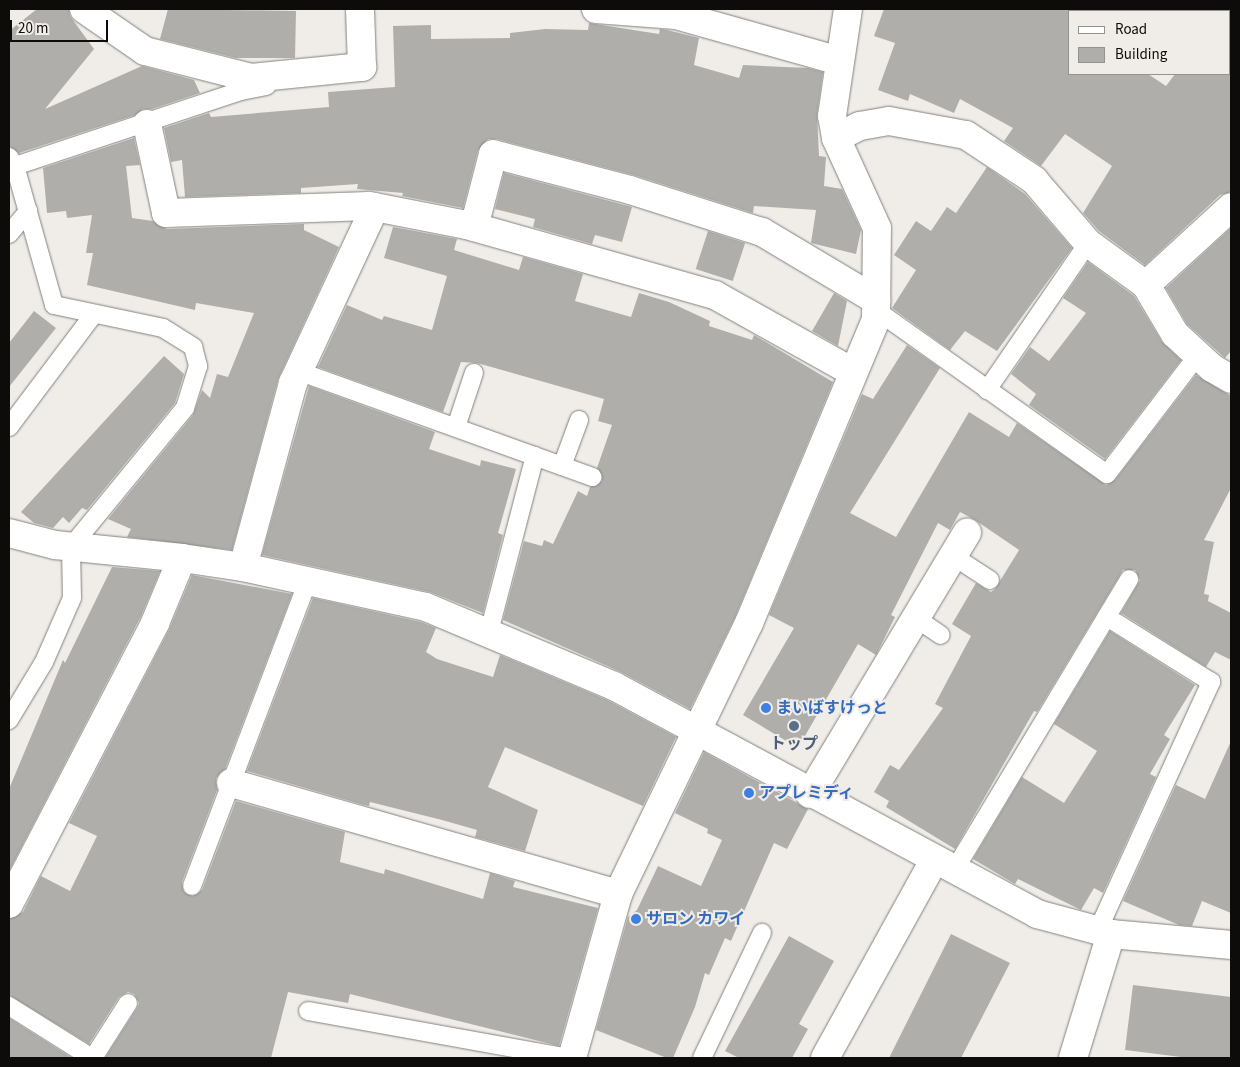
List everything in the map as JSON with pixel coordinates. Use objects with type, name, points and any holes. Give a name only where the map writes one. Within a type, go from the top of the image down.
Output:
[{"type":"street","points":[[84,9],[145,51],[252,78],[362,67],[360,9]]},
{"type":"street","points":[[596,9],[675,11],[840,60]]},
{"type":"street","points":[[572,1058],[618,894],[694,731],[748,623],[876,319],[877,228],[836,138],[832,116],[848,9]]},
{"type":"street","points":[[836,138],[860,126],[889,121],[966,135],[1034,180],[1088,243],[1146,285],[1175,334],[1198,355],[1231,379]]},
{"type":"street","points":[[147,124],[166,214],[375,207],[474,226],[715,296],[853,372]]},
{"type":"street","points":[[474,226],[493,154],[630,190],[762,232],[876,305]]},
{"type":"street","points":[[243,567],[298,371],[375,207]]},
{"type":"street","points":[[1146,285],[1231,207]]},
{"type":"street","points":[[9,533],[72,547],[182,558],[243,567],[426,607],[614,686],[810,794],[1037,914],[1105,932],[1231,945]]},
{"type":"street","points":[[810,794],[914,617],[960,544]]},
{"type":"street","points":[[9,904],[155,623],[182,558]]},
{"type":"street","points":[[231,783],[618,894]]},
{"type":"street","points":[[825,1058],[945,864]]},
{"type":"street","points":[[1073,1058],[1105,932]]},
{"type":"lane","points":[[9,720],[44,662],[72,598],[72,547],[185,408],[198,366],[193,347],[164,328],[93,315],[54,305],[12,161],[147,124],[240,91],[362,67]]},
{"type":"lane","points":[[9,234],[28,211]]},
{"type":"lane","points":[[987,390],[1088,243]]},
{"type":"lane","points":[[876,305],[987,390],[1107,474],[1198,355]]},
{"type":"lane","points":[[9,427],[93,315]]},
{"type":"lane","points":[[298,371],[592,476]]},
{"type":"lane","points":[[456,428],[474,373]]},
{"type":"lane","points":[[562,466],[579,420]]},
{"type":"lane","points":[[489,632],[535,456]]},
{"type":"lane","points":[[960,544],[990,580]]},
{"type":"lane","points":[[945,864],[1107,616],[1129,579]]},
{"type":"lane","points":[[192,886],[308,581]]},
{"type":"lane","points":[[1105,932],[1212,682],[1107,616]]},
{"type":"lane","points":[[914,617],[941,635]]},
{"type":"lane","points":[[702,1058],[762,932]]},
{"type":"lane","points":[[9,1006],[93,1058],[128,1003]]},
{"type":"lane","points":[[308,1011],[568,1058]]},
{"type":"building","points":[[37,9],[69,9],[70,16],[94,49],[45,109],[142,66],[194,80],[200,93],[152,109],[143,109],[135,115],[19,153],[9,146],[9,31]]},
{"type":"building","points":[[168,9],[296,11],[295,58],[236,58],[160,39]]},
{"type":"building","points":[[884,9],[1069,9],[1068,75],[1150,75],[1166,86],[1174,75],[1231,74],[1231,192],[1220,195],[1145,265],[1099,231],[1083,213],[1112,166],[1065,134],[1041,166],[1004,141],[1013,128],[960,99],[954,113],[910,94],[908,101],[878,90],[895,43],[874,36]]},
{"type":"building","points":[[589,23],[659,34],[660,29],[699,38],[694,65],[739,78],[743,65],[808,68],[823,72],[817,114],[819,156],[826,157],[824,186],[842,189],[861,230],[856,254],[811,243],[816,210],[754,206],[753,213],[634,175],[497,139],[488,139],[478,150],[463,208],[402,196],[403,193],[357,189],[358,184],[301,188],[301,193],[185,197],[182,160],[171,162],[164,128],[209,113],[211,117],[329,107],[328,92],[395,87],[393,26],[431,25],[431,39],[510,38],[510,33],[545,29],[588,30]]},
{"type":"building","points":[[134,138],[140,165],[126,166],[132,218],[153,221],[167,229],[304,224],[304,230],[339,247],[278,379],[232,550],[127,537],[131,529],[108,519],[193,415],[202,390],[210,398],[217,374],[228,377],[254,313],[196,303],[195,310],[87,285],[93,253],[86,253],[92,215],[67,218],[66,211],[47,213],[43,168]]},
{"type":"building","points":[[987,167],[1025,194],[1072,248],[997,351],[965,331],[950,350],[892,308],[916,270],[894,255],[916,221],[931,231],[947,207],[956,213]]},
{"type":"building","points":[[504,173],[632,207],[622,242],[595,235],[592,244],[533,227],[535,219],[495,209]]},
{"type":"building","points":[[393,227],[457,239],[454,250],[519,270],[523,257],[583,274],[575,301],[631,317],[639,293],[669,302],[710,321],[709,326],[752,340],[754,335],[833,382],[735,617],[690,709],[621,672],[503,620],[524,541],[542,546],[544,540],[553,544],[578,491],[587,496],[590,487],[602,481],[602,475],[597,468],[612,425],[598,421],[604,399],[477,363],[461,362],[443,412],[318,367],[347,305],[382,320],[384,316],[432,330],[447,276],[384,258]]},
{"type":"building","points":[[1231,228],[1231,351],[1225,358],[1187,324],[1166,288]]},
{"type":"building","points":[[708,231],[745,243],[733,281],[696,269]]},
{"type":"building","points":[[1088,262],[1134,296],[1162,342],[1181,360],[1105,459],[1029,405],[1036,394],[1011,374],[1030,347],[1049,361],[1086,313],[1063,298]]},
{"type":"building","points":[[834,293],[847,301],[838,346],[812,331]]},
{"type":"building","points":[[34,311],[56,328],[9,387],[9,343]]},
{"type":"building","points":[[907,345],[940,368],[850,513],[896,537],[969,412],[1009,437],[1017,423],[1106,485],[1115,480],[1196,375],[1231,396],[1231,488],[1204,540],[1214,542],[1204,594],[1209,595],[1208,601],[1231,613],[1231,660],[1215,652],[1206,667],[1121,613],[1140,580],[1135,570],[1123,570],[1037,712],[1034,711],[955,849],[886,807],[889,801],[874,792],[890,765],[899,770],[943,708],[935,704],[971,636],[952,624],[976,583],[991,592],[995,589],[1019,550],[975,520],[960,512],[950,530],[938,523],[891,615],[895,617],[876,655],[858,644],[798,748],[743,715],[794,628],[769,615],[862,394],[873,399]]},
{"type":"building","points":[[164,356],[184,374],[175,403],[87,510],[82,508],[69,523],[63,517],[53,528],[34,523],[21,512]]},
{"type":"building","points":[[309,386],[435,432],[429,449],[480,466],[481,460],[516,469],[498,533],[503,535],[483,613],[430,592],[262,555]]},
{"type":"building","points":[[112,567],[160,571],[141,616],[9,871],[9,789],[63,660],[65,663]]},
{"type":"building","points":[[192,575],[292,594],[225,769],[216,778],[217,790],[182,882],[184,892],[193,896],[202,890],[236,801],[345,832],[340,862],[384,874],[385,869],[483,899],[490,873],[515,881],[513,887],[598,908],[559,1046],[350,994],[348,1003],[288,992],[271,1058],[105,1058],[137,1008],[139,1003],[134,994],[128,992],[119,997],[89,1044],[9,995],[9,919],[23,912],[41,876],[70,891],[97,836],[69,823],[169,630]]},
{"type":"building","points":[[313,598],[421,622],[436,628],[426,652],[437,659],[493,677],[500,655],[607,700],[676,737],[643,806],[505,747],[488,787],[538,810],[525,851],[475,837],[477,830],[370,802],[369,806],[364,805],[247,771]]},
{"type":"building","points":[[1110,631],[1195,685],[1164,735],[1170,739],[1150,774],[1156,777],[1103,893],[1094,888],[1081,910],[1018,879],[1015,884],[973,859],[1022,777],[1064,803],[1097,751],[1054,724]]},
{"type":"building","points":[[1231,741],[1231,913],[1202,901],[1192,926],[1179,925],[1123,901],[1176,785],[1205,799]]},
{"type":"building","points":[[704,752],[808,809],[787,849],[774,843],[731,941],[725,938],[709,975],[705,973],[695,1007],[673,1058],[667,1058],[596,1030],[628,917],[637,910],[658,866],[701,886],[722,840],[707,833],[708,829],[675,813]]},
{"type":"building","points":[[951,934],[1010,963],[961,1058],[889,1058]]},
{"type":"building","points":[[789,936],[834,961],[799,1024],[808,1029],[792,1058],[739,1058],[725,1051]]},
{"type":"building","points":[[1133,985],[1231,997],[1231,1058],[1189,1058],[1125,1050]]},
{"type":"building","points":[[9,1018],[72,1058],[9,1058]]},
{"type":"place","name":"まいばすけっと","points":[[766,708]]},
{"type":"place","name":"トップ","points":[[794,726]]},
{"type":"place","name":"アプレミディ","points":[[749,793]]},
{"type":"place","name":"サロン カワイ","points":[[636,919]]}]
